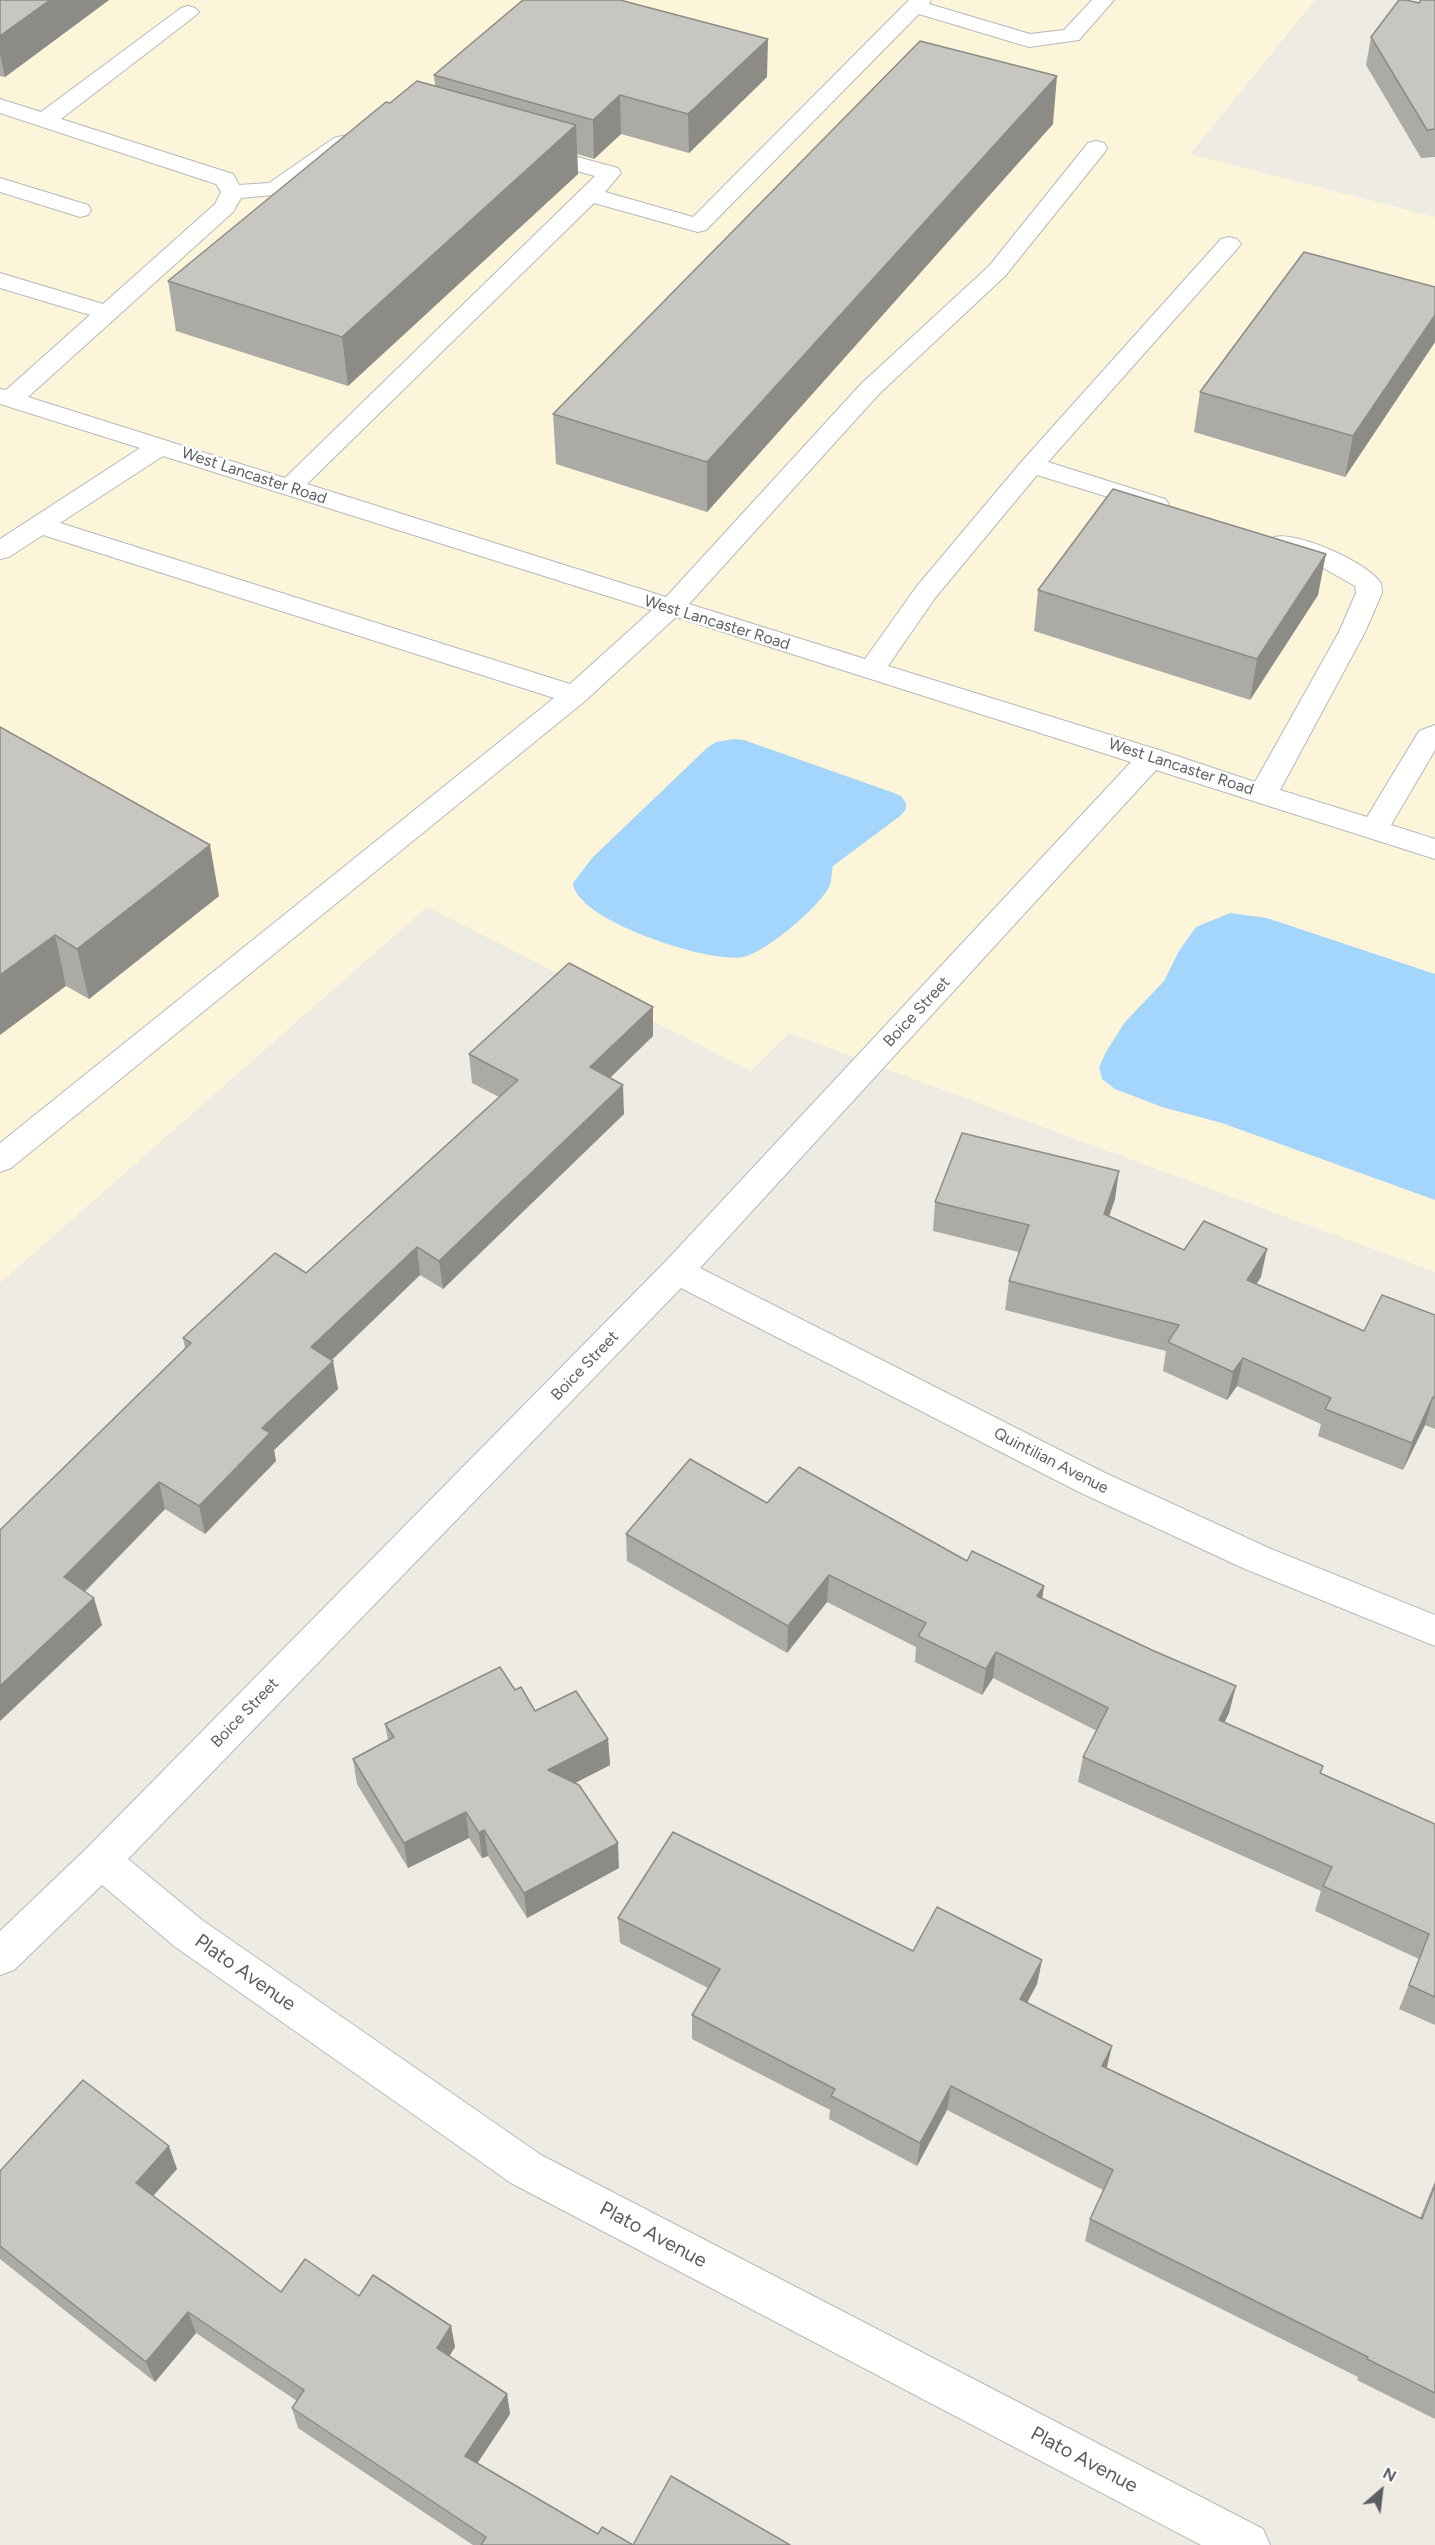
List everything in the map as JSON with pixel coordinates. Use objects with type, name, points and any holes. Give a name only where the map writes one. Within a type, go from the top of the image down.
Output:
[{"type":"street","points":[[590,195],[698,225],[918,3],[1029,40],[1071,35],[1104,0]]},
{"type":"street","points":[[45,120],[188,12]]},
{"type":"street","points":[[0,106],[225,179],[231,192],[225,207],[107,313],[5,397]]},
{"type":"street","points":[[231,192],[275,189],[358,132]]},
{"type":"street","points":[[290,487],[610,173],[508,144]]},
{"type":"street","points":[[0,1160],[575,695],[670,608],[870,389],[997,271],[1096,148]]},
{"type":"street","points":[[0,185],[80,210]]},
{"type":"street","points":[[871,670],[926,592],[1032,465],[1229,244]]},
{"type":"street","points":[[0,280],[107,313]]},
{"type":"street","name":"West Lancaster Road","points":[[5,397],[1435,849]]},
{"type":"street","points":[[0,551],[161,446]]},
{"type":"street","points":[[1032,465],[1178,510]]},
{"type":"street","points":[[39,525],[575,695]]},
{"type":"street","points":[[1256,535],[1329,560],[1353,572],[1368,583],[1369,593],[1352,632],[1263,794]]},
{"type":"street","points":[[1374,830],[1429,737],[1435,734]]},
{"type":"street","name":"Boice Street","points":[[0,1957],[101,1860],[677,1271],[1152,758]]},
{"type":"street","name":"Quintilian Avenue","points":[[677,1271],[1091,1482],[1258,1559],[1435,1631]]},
{"type":"street","name":"Plato Avenue","points":[[101,1860],[188,1933],[526,2169],[1247,2545]]},
{"type":"shaded area","points":[[0,0],[1315,0],[1190,154],[1435,217],[1435,1272],[789,1033],[751,1071],[427,907],[0,1283]]},
{"type":"water","points":[[744,740],[894,793],[901,796],[906,803],[906,809],[900,816],[833,866],[830,885],[825,894],[804,916],[765,947],[743,957],[703,954],[646,936],[619,925],[596,911],[580,897],[573,883],[592,858],[708,747],[716,742]]},
{"type":"water","points":[[1230,913],[1267,918],[1435,974],[1435,1200],[1222,1123],[1162,1107],[1115,1089],[1102,1079],[1099,1067],[1106,1052],[1125,1022],[1164,981],[1179,951],[1196,927]]},
{"type":"building","points":[[0,0],[50,0],[0,36]]},
{"type":"building","points":[[523,0],[620,0],[768,39],[688,114],[620,95],[593,120],[434,75]]},
{"type":"building","points":[[1399,0],[1419,3],[1421,0],[1435,0],[1435,129],[1427,130],[1371,37]]},
{"type":"building","points":[[920,41],[1057,76],[707,462],[553,414]]},
{"type":"building","points":[[417,81],[576,125],[342,337],[168,281],[386,102],[390,103]]},
{"type":"building","points":[[1304,252],[1435,287],[1435,315],[1353,436],[1200,392]]},
{"type":"building","points":[[1113,489],[1326,554],[1257,659],[1038,590]]},
{"type":"building","points":[[0,727],[210,845],[77,949],[55,935],[0,975]]},
{"type":"building","points":[[569,963],[653,1007],[590,1067],[623,1085],[439,1261],[417,1247],[311,1347],[333,1361],[262,1428],[270,1433],[199,1506],[159,1482],[64,1577],[94,1598],[0,1686],[0,1530],[191,1343],[183,1338],[275,1253],[306,1273],[518,1080],[469,1054]]},
{"type":"building","points":[[962,1133],[1119,1171],[1104,1214],[1184,1250],[1204,1221],[1267,1249],[1247,1280],[1364,1331],[1382,1295],[1435,1315],[1435,1398],[1433,1397],[1412,1443],[1325,1409],[1331,1398],[1243,1358],[1233,1372],[1168,1342],[1179,1325],[1009,1281],[1029,1225],[935,1202]]},
{"type":"building","points":[[690,1459],[767,1503],[799,1467],[967,1561],[972,1551],[1044,1586],[1037,1596],[1154,1651],[1236,1686],[1219,1720],[1323,1766],[1320,1773],[1435,1824],[1435,1997],[1409,1985],[1429,1934],[1323,1886],[1332,1867],[1083,1757],[1108,1708],[996,1652],[986,1669],[918,1636],[926,1623],[829,1575],[788,1626],[626,1534]]},
{"type":"building","points":[[500,1667],[515,1690],[521,1687],[535,1711],[576,1691],[608,1739],[548,1770],[579,1785],[618,1843],[524,1893],[484,1830],[479,1833],[466,1812],[404,1843],[353,1759],[394,1737],[385,1724]]},
{"type":"building","points":[[673,1832],[913,1951],[937,1907],[1042,1960],[1020,1999],[1112,2046],[1102,2066],[1422,2219],[1435,2185],[1435,2393],[1367,2359],[1368,2357],[1090,2219],[1113,2170],[951,2086],[920,2143],[831,2096],[835,2089],[692,2015],[720,1969],[618,1918]]},
{"type":"building","points":[[83,2080],[169,2146],[136,2183],[281,2292],[305,2259],[359,2296],[373,2275],[451,2326],[437,2348],[507,2394],[465,2456],[598,2534],[602,2527],[633,2545],[481,2545],[486,2537],[292,2408],[304,2390],[188,2312],[146,2362],[0,2246],[0,2171]]},
{"type":"building","points":[[671,2476],[790,2545],[633,2545]]}]
